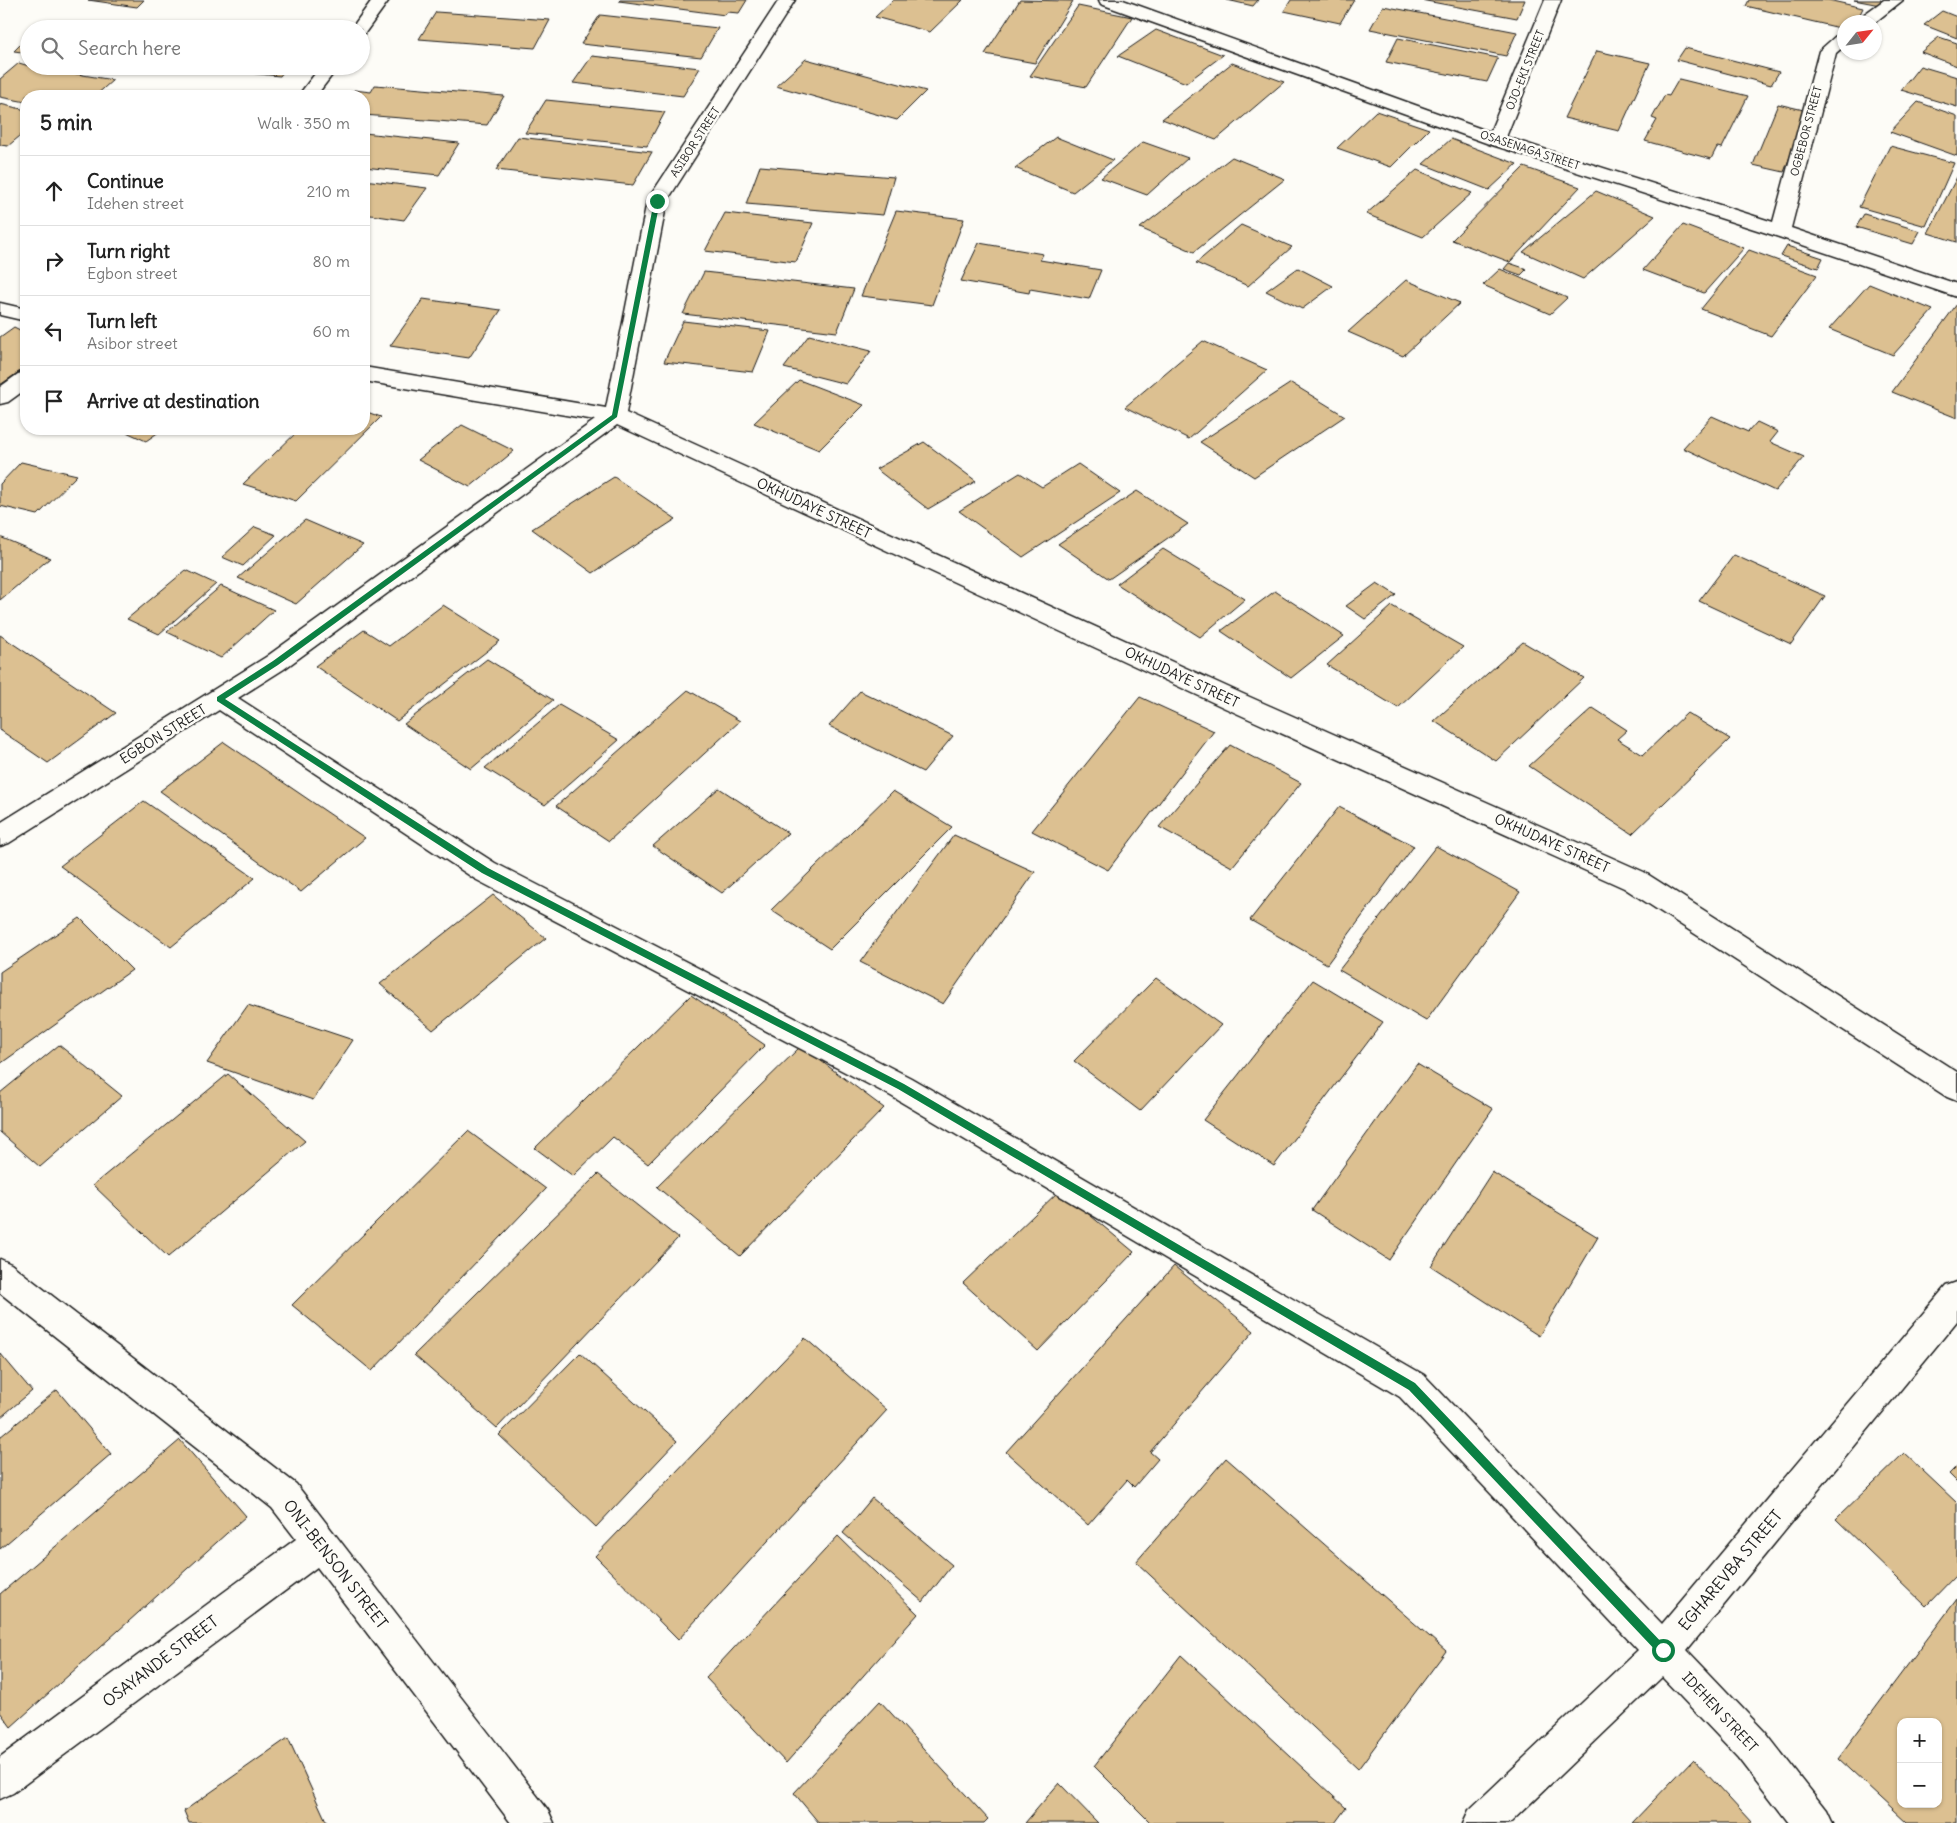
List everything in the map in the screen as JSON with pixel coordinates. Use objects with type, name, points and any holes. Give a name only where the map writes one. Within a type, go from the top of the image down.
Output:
[{"type":"street","points":[[366,20],[381,0]]},
{"type":"street","name":"ASIBOR STREET","points":[[615,416],[657,201],[787,0]]},
{"type":"street","name":"OSASENAGA STREET","points":[[1107,0],[1496,140],[1780,231],[1957,291]]},
{"type":"street","points":[[1157,17],[1167,0]]},
{"type":"street","name":"OJO-EKI STREET","points":[[1496,140],[1553,0]]},
{"type":"street","points":[[1875,15],[1895,0]]},
{"type":"street","name":"OGBEBOR STREET","points":[[1780,231],[1828,50],[1837,43]]},
{"type":"street","points":[[312,90],[323,75]]},
{"type":"street","points":[[0,309],[20,314]]},
{"type":"street","name":"OKHUDAYE STREET","points":[[370,375],[615,416],[1234,701],[1634,880],[1957,1088]]},
{"type":"street","points":[[0,397],[20,384]]},
{"type":"street","name":"EGBON STREET","points":[[0,836],[275,663],[615,416]]},
{"type":"street","name":"IDEHEN STREET","points":[[220,699],[485,871],[901,1086],[1412,1386],[1752,1745],[1813,1823]]},
{"type":"street","name":"ONI-BENSON STREET","points":[[0,1274],[284,1496],[535,1823]]},
{"type":"street","name":"EGHAREVBA STREET","points":[[1482,1823],[1663,1650],[1957,1297]]},
{"type":"street","name":"OSAYANDE STREET","points":[[0,1780],[320,1542]]},
{"type":"building","points":[[88,0],[144,0],[137,7]]},
{"type":"building","points":[[620,0],[747,0],[739,13],[727,12],[725,15]]},
{"type":"building","points":[[893,0],[963,0],[930,32],[875,17]]},
{"type":"building","points":[[1020,0],[1073,1],[1035,63],[985,54]]},
{"type":"building","points":[[1227,0],[1258,0],[1253,6]]},
{"type":"building","points":[[1291,0],[1354,0],[1340,23],[1284,11]]},
{"type":"building","points":[[1421,0],[1525,0],[1517,18]]},
{"type":"building","points":[[1749,0],[1828,0],[1863,8],[1860,15],[1837,15],[1837,27],[1746,6]]},
{"type":"building","points":[[1854,0],[1881,0],[1880,5]]},
{"type":"building","points":[[1078,6],[1132,17],[1086,87],[1030,76]]},
{"type":"building","points":[[1383,6],[1517,32],[1506,56],[1370,29]]},
{"type":"building","points":[[1942,11],[1957,17],[1957,38],[1924,25]]},
{"type":"building","points":[[436,12],[550,20],[535,48],[419,39]]},
{"type":"building","points":[[600,15],[718,28],[701,57],[581,44]]},
{"type":"building","points":[[1156,30],[1223,55],[1186,83],[1118,56]]},
{"type":"building","points":[[1939,37],[1957,43],[1957,66],[1921,52]]},
{"type":"building","points":[[1398,38],[1498,58],[1487,82],[1386,62]]},
{"type":"building","points":[[20,45],[20,52],[14,51]]},
{"type":"building","points":[[1685,48],[1779,72],[1771,85],[1677,60]]},
{"type":"building","points":[[1597,51],[1650,63],[1619,131],[1564,118]]},
{"type":"building","points":[[592,56],[700,68],[683,96],[573,83]]},
{"type":"building","points":[[806,59],[926,91],[897,120],[776,86]]},
{"type":"building","points":[[19,63],[20,75],[83,75],[113,80],[102,90],[20,90],[20,101],[0,97],[0,79]]},
{"type":"building","points":[[1232,63],[1284,82],[1216,140],[1162,119]]},
{"type":"building","points":[[1920,66],[1957,77],[1957,107],[1901,90]]},
{"type":"building","points":[[1679,79],[1748,96],[1722,148],[1717,147],[1711,159],[1645,141],[1657,120],[1652,118],[1665,95],[1669,96]]},
{"type":"building","points":[[375,85],[504,96],[487,125],[370,115],[371,92]]},
{"type":"building","points":[[546,100],[665,112],[647,146],[525,133]]},
{"type":"building","points":[[1918,102],[1957,116],[1957,156],[1890,132]]},
{"type":"building","points":[[0,104],[20,109],[20,136],[8,146],[0,145]]},
{"type":"building","points":[[1778,104],[1808,111],[1784,172],[1753,165]]},
{"type":"building","points":[[1376,111],[1429,129],[1391,167],[1337,148]]},
{"type":"building","points":[[370,134],[459,143],[439,175],[370,168]]},
{"type":"building","points":[[518,137],[652,152],[633,185],[496,170]]},
{"type":"building","points":[[1056,137],[1113,160],[1073,192],[1015,168]]},
{"type":"building","points":[[1451,139],[1517,164],[1489,190],[1423,164]]},
{"type":"building","points":[[1143,142],[1188,158],[1147,195],[1101,178]]},
{"type":"building","points":[[1890,146],[1954,163],[1926,226],[1859,207]]},
{"type":"building","points":[[1232,157],[1285,179],[1194,252],[1140,228]]},
{"type":"building","points":[[760,166],[894,177],[883,215],[746,204]]},
{"type":"building","points":[[1524,167],[1580,187],[1510,262],[1452,240]]},
{"type":"building","points":[[1417,170],[1472,193],[1423,237],[1366,214]]},
{"type":"building","points":[[1957,177],[1957,242],[1928,233]]},
{"type":"building","points":[[370,181],[427,188],[404,220],[370,215]]},
{"type":"building","points":[[1596,191],[1655,216],[1583,279],[1523,252]]},
{"type":"building","points":[[896,211],[964,219],[932,305],[861,296]]},
{"type":"building","points":[[725,213],[813,223],[796,262],[705,251]]},
{"type":"building","points":[[1864,214],[1920,231],[1913,244],[1856,227]]},
{"type":"building","points":[[1241,225],[1292,247],[1248,286],[1196,263]]},
{"type":"building","points":[[1683,225],[1744,248],[1704,293],[1643,270]]},
{"type":"building","points":[[979,243],[1043,254],[1040,260],[1101,270],[1089,299],[1030,289],[1029,293],[961,281]]},
{"type":"building","points":[[1787,246],[1823,258],[1818,268],[1781,256]]},
{"type":"building","points":[[1749,250],[1817,275],[1771,336],[1701,309]]},
{"type":"building","points":[[1509,263],[1527,269],[1521,275],[1504,269]]},
{"type":"building","points":[[1298,268],[1333,286],[1302,309],[1266,291]]},
{"type":"building","points":[[1500,269],[1567,298],[1550,314],[1483,285]]},
{"type":"building","points":[[704,272],[854,289],[837,332],[683,314]]},
{"type":"building","points":[[1406,280],[1460,303],[1403,356],[1348,332]]},
{"type":"building","points":[[1869,284],[1933,310],[1893,355],[1829,329]]},
{"type":"building","points":[[423,299],[501,310],[469,358],[390,346]]},
{"type":"building","points":[[1957,304],[1957,418],[1892,392]]},
{"type":"building","points":[[683,321],[770,331],[753,372],[664,362]]},
{"type":"building","points":[[14,327],[20,330],[20,371],[0,385],[0,337]]},
{"type":"building","points":[[809,335],[871,351],[846,384],[784,368]]},
{"type":"building","points":[[1203,341],[1267,370],[1189,439],[1125,407]]},
{"type":"building","points":[[799,380],[864,405],[819,450],[754,423]]},
{"type":"building","points":[[1291,383],[1345,416],[1254,477],[1200,442]]},
{"type":"building","points":[[370,413],[381,417],[370,428]]},
{"type":"building","points":[[1712,416],[1748,432],[1757,422],[1778,432],[1770,442],[1804,457],[1775,491],[1683,448]]},
{"type":"building","points":[[462,425],[514,451],[470,487],[418,460]]},
{"type":"building","points":[[133,435],[154,435],[146,441]]},
{"type":"building","points":[[294,435],[363,435],[296,501],[243,484]]},
{"type":"building","points":[[924,442],[976,481],[928,509],[876,469]]},
{"type":"building","points":[[21,462],[77,475],[38,515],[0,506],[0,484]]},
{"type":"building","points":[[1078,464],[1120,493],[1023,557],[959,511],[1020,473],[1042,487]]},
{"type":"building","points":[[614,477],[676,519],[593,573],[532,529]]},
{"type":"building","points":[[1137,491],[1188,524],[1109,579],[1058,544]]},
{"type":"building","points":[[305,520],[363,545],[296,604],[238,578]]},
{"type":"building","points":[[255,527],[276,535],[243,566],[222,557]]},
{"type":"building","points":[[0,537],[50,558],[0,600]]},
{"type":"building","points":[[1163,549],[1245,599],[1200,637],[1117,584]]},
{"type":"building","points":[[1734,555],[1825,596],[1791,644],[1699,601]]},
{"type":"building","points":[[186,570],[216,584],[159,634],[127,619]]},
{"type":"building","points":[[1377,583],[1396,595],[1365,619],[1346,606]]},
{"type":"building","points":[[221,586],[274,610],[221,658],[167,632]]},
{"type":"building","points":[[1275,591],[1344,636],[1291,678],[1221,631]]},
{"type":"building","points":[[443,605],[500,641],[397,721],[315,666],[364,630],[389,646]]},
{"type":"building","points":[[1392,606],[1463,647],[1398,708],[1327,665]]},
{"type":"building","points":[[0,635],[116,713],[48,763],[0,730]]},
{"type":"building","points":[[1523,642],[1584,678],[1496,761],[1434,721]]},
{"type":"building","points":[[487,659],[553,700],[471,769],[404,724]]},
{"type":"building","points":[[688,690],[740,721],[609,841],[556,806]]},
{"type":"building","points":[[860,691],[953,736],[923,772],[829,726]]},
{"type":"building","points":[[1140,697],[1214,731],[1108,870],[1032,831]]},
{"type":"building","points":[[559,705],[619,740],[545,805],[485,768]]},
{"type":"building","points":[[1593,708],[1627,730],[1617,739],[1643,755],[1687,713],[1730,739],[1632,834],[1529,766]]},
{"type":"building","points":[[224,742],[365,838],[301,892],[160,791]]},
{"type":"building","points":[[1230,745],[1301,783],[1232,867],[1159,827]]},
{"type":"building","points":[[719,788],[788,833],[722,893],[653,846]]},
{"type":"building","points":[[893,791],[952,827],[830,949],[771,910]]},
{"type":"building","points":[[144,801],[255,878],[171,947],[60,866]]},
{"type":"building","points":[[1339,807],[1414,846],[1327,964],[1250,920]]},
{"type":"building","points":[[954,835],[1035,872],[943,1004],[860,962]]},
{"type":"building","points":[[1436,846],[1520,892],[1426,1021],[1339,970]]},
{"type":"building","points":[[493,895],[546,938],[433,1030],[380,984]]},
{"type":"building","points":[[80,918],[132,970],[0,1064],[0,972]]},
{"type":"building","points":[[1156,978],[1221,1025],[1140,1111],[1074,1061]]},
{"type":"building","points":[[1313,980],[1383,1022],[1274,1166],[1203,1120]]},
{"type":"building","points":[[691,995],[765,1045],[648,1164],[613,1137],[573,1176],[535,1148]]},
{"type":"building","points":[[248,1005],[353,1040],[313,1100],[207,1063]]},
{"type":"building","points":[[59,1045],[122,1096],[40,1167],[0,1132],[0,1093]]},
{"type":"building","points":[[801,1046],[884,1108],[740,1256],[657,1187]]},
{"type":"building","points":[[1417,1064],[1493,1109],[1389,1260],[1312,1210]]},
{"type":"building","points":[[228,1074],[305,1141],[168,1257],[93,1185]]},
{"type":"building","points":[[468,1131],[546,1189],[372,1371],[292,1305]]},
{"type":"building","points":[[1492,1172],[1598,1237],[1539,1336],[1431,1266]]},
{"type":"building","points":[[598,1174],[678,1238],[497,1428],[414,1355]]},
{"type":"building","points":[[1060,1190],[1134,1252],[1038,1351],[963,1283]]},
{"type":"building","points":[[1174,1266],[1254,1331],[1150,1452],[1158,1459],[1134,1487],[1127,1480],[1088,1525],[1006,1452]]},
{"type":"building","points":[[805,1338],[887,1410],[678,1640],[595,1556]]},
{"type":"building","points":[[0,1353],[32,1391],[0,1418]]},
{"type":"building","points":[[580,1353],[677,1441],[596,1527],[499,1435]]},
{"type":"building","points":[[57,1390],[111,1454],[0,1549],[0,1437]]},
{"type":"building","points":[[180,1440],[246,1516],[11,1727],[0,1712],[0,1594]]},
{"type":"building","points":[[1904,1453],[1957,1503],[1957,1574],[1926,1606],[1836,1519]]},
{"type":"building","points":[[1226,1458],[1446,1651],[1358,1769],[1136,1562]]},
{"type":"building","points":[[1957,1466],[1957,1482],[1949,1474]]},
{"type":"building","points":[[872,1498],[952,1565],[923,1602],[843,1533]]},
{"type":"building","points":[[838,1536],[918,1614],[786,1763],[706,1678]]},
{"type":"building","points":[[1957,1599],[1957,1823],[1908,1823],[1838,1758]]},
{"type":"building","points":[[1181,1655],[1346,1808],[1335,1823],[1151,1823],[1094,1766]]},
{"type":"building","points":[[880,1701],[988,1819],[984,1823],[819,1823],[794,1793]]},
{"type":"building","points":[[288,1738],[327,1823],[189,1823],[184,1811]]},
{"type":"building","points":[[1693,1759],[1752,1823],[1632,1823]]},
{"type":"building","points":[[1059,1783],[1098,1823],[1025,1823]]},
{"type":"route","points":[[657,201],[615,416],[275,663],[220,699],[485,871],[901,1086],[1412,1386],[1663,1650]]}]
